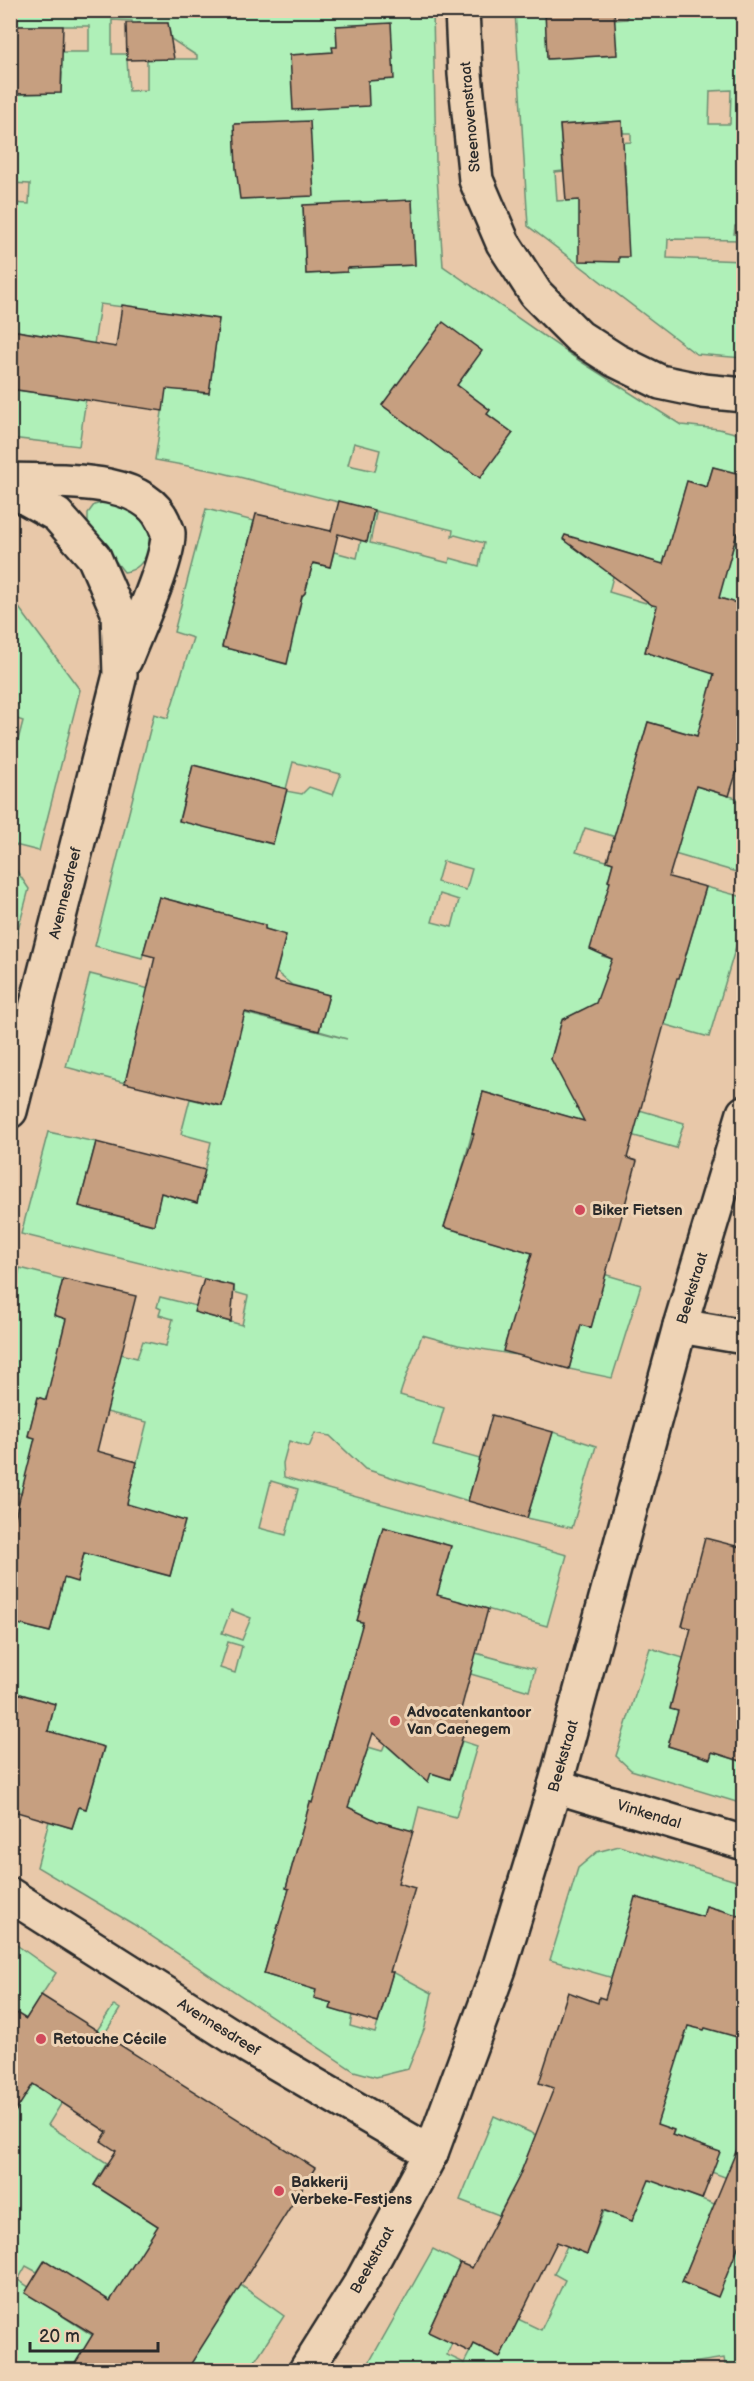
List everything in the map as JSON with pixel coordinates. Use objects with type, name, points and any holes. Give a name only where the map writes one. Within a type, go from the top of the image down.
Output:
[{"type":"street","name":"Steenovenstraat","points":[[462,10],[465,74],[476,180],[503,243],[536,294],[579,337],[615,360],[660,382],[703,391],[744,395]]},
{"type":"street","name":"Avennesdreef","points":[[10,480],[101,484],[140,496],[158,511],[168,532],[163,561],[120,675],[10,1111]]},
{"type":"street","name":"Avennesdreef","points":[[10,489],[57,515],[94,557],[118,612],[120,675]]},
{"type":"street","name":"Beekstraat","points":[[306,2370],[362,2281],[430,2154],[499,1970],[555,1786],[680,1326],[744,1113]]},
{"type":"street","points":[[680,1326],[744,1337]]},
{"type":"street","name":"Vinkendal","points":[[555,1786],[744,1843]]},
{"type":"street","name":"Avennesdreef","points":[[10,1895],[248,2046],[430,2154]]},
{"type":"green space","points":[[10,11],[433,11],[436,162],[443,266],[580,361],[681,425],[719,429],[743,435],[743,475],[713,467],[707,487],[687,482],[671,537],[731,555],[737,533],[743,535],[743,605],[700,592],[693,614],[658,604],[645,652],[682,664],[684,659],[716,668],[709,693],[743,703],[743,749],[648,722],[619,827],[650,837],[654,824],[682,832],[696,786],[743,800],[743,874],[585,828],[576,852],[613,863],[608,881],[620,890],[615,910],[603,908],[591,949],[603,953],[602,956],[679,978],[706,887],[743,897],[743,923],[709,1037],[595,1005],[593,1010],[582,1010],[562,1020],[551,1059],[561,1077],[566,1075],[572,1085],[571,1090],[684,1123],[676,1148],[483,1092],[444,1227],[641,1285],[612,1378],[569,1369],[581,1325],[591,1327],[600,1296],[526,1276],[517,1307],[520,1309],[515,1324],[512,1323],[504,1347],[517,1351],[516,1355],[458,1345],[422,1335],[400,1395],[444,1408],[433,1446],[480,1459],[468,1501],[365,1469],[330,1436],[315,1433],[309,1447],[289,1441],[283,1463],[284,1477],[567,1555],[547,1626],[437,1595],[451,1546],[383,1527],[357,1621],[535,1669],[529,1691],[457,1670],[451,1695],[350,1668],[326,1753],[363,1763],[368,1747],[382,1751],[385,1744],[425,1780],[429,1772],[450,1779],[462,1741],[477,1746],[456,1817],[419,1807],[413,1831],[379,1822],[378,1827],[371,1825],[371,1821],[360,1818],[358,1824],[346,1821],[348,1813],[310,1802],[286,1888],[378,1915],[372,1940],[382,1943],[379,1950],[279,1922],[264,1974],[316,1990],[314,1998],[332,2003],[331,2009],[352,2015],[350,2026],[375,2033],[393,1972],[432,1993],[425,2027],[408,2069],[376,2077],[354,2071],[133,1924],[37,1867],[49,1821],[72,1828],[79,1807],[86,1809],[104,1748],[48,1731],[55,1704],[11,1691],[11,1622],[50,1632],[64,1578],[77,1581],[87,1543],[137,1558],[135,1567],[170,1576],[179,1541],[144,1531],[144,1526],[144,1525],[11,1491],[11,1305],[20,1268],[63,1279],[54,1315],[66,1319],[61,1339],[137,1358],[143,1341],[166,1346],[173,1319],[159,1315],[161,1309],[157,1307],[160,1297],[196,1306],[195,1312],[242,1325],[248,1296],[234,1292],[234,1286],[21,1234],[48,1132],[96,1142],[79,1206],[153,1225],[161,1193],[197,1203],[211,1142],[181,1134],[190,1099],[222,1106],[238,1041],[141,1017],[125,1083],[66,1067],[90,974],[347,1039],[319,1031],[329,995],[292,985],[276,972],[286,935],[265,929],[265,925],[159,897],[142,958],[95,946],[154,714],[168,718],[193,638],[174,632],[206,509],[254,521],[222,647],[286,664],[302,596],[305,593],[313,563],[330,567],[334,552],[357,558],[361,540],[367,541],[374,511],[215,471],[155,460],[166,385],[209,393],[219,319],[100,304],[79,446],[11,438],[11,389],[57,396],[66,339],[11,330],[13,310],[10,309],[11,203],[29,204],[30,184],[11,183],[11,94],[61,93],[62,73],[11,73]],"holes":[[[112,20],[132,21],[132,54],[112,54]],[[138,23],[168,23],[171,39],[197,56],[197,59],[147,59],[147,90],[129,91],[127,60],[138,59]],[[13,26],[89,26],[89,52],[13,52]],[[262,123],[265,183],[261,184],[261,198],[241,199],[236,168],[235,124]],[[412,201],[415,265],[347,268],[347,272],[306,274],[303,206]],[[443,323],[481,351],[457,385],[490,410],[487,414],[513,433],[480,477],[382,405]],[[354,443],[380,450],[375,471],[348,465]],[[375,511],[453,530],[452,537],[455,535],[484,543],[479,566],[450,558],[449,563],[370,543]],[[610,548],[658,563],[646,603],[609,592],[616,565],[606,562]],[[293,762],[341,774],[333,795],[309,787],[302,794],[286,791],[272,844],[179,820],[193,765],[286,789]],[[443,861],[472,869],[466,890],[437,882]],[[440,894],[459,900],[452,927],[432,922]],[[46,1397],[147,1422],[130,1490],[92,1481],[94,1473],[39,1460],[37,1468],[29,1466],[35,1438],[28,1436],[38,1398],[45,1399]],[[271,1481],[298,1489],[286,1535],[259,1528]],[[148,1511],[185,1521],[181,1535],[144,1526]],[[231,1610],[251,1618],[242,1640],[222,1633]],[[228,1642],[242,1646],[235,1673],[220,1668]]]},
{"type":"green space","points":[[515,11],[545,11],[548,59],[616,55],[614,20],[627,19],[627,11],[736,11],[737,27],[744,27],[744,112],[739,112],[739,197],[744,201],[741,226],[735,226],[734,234],[743,235],[743,240],[668,239],[667,258],[743,261],[743,358],[696,354],[528,226]],"holes":[[[731,90],[730,124],[709,124],[710,91]],[[622,121],[623,133],[631,133],[631,142],[618,143],[620,164],[625,164],[626,196],[557,201],[555,172],[563,171],[560,125]]]},
{"type":"green space","points":[[109,501],[140,515],[149,531],[145,558],[133,570],[124,572],[88,526],[88,513],[94,505]]},
{"type":"green space","points":[[11,597],[80,690],[39,851],[11,844],[11,767],[23,721],[11,717]]},
{"type":"green space","points":[[11,866],[29,889],[11,956]]},
{"type":"green space","points":[[553,1432],[596,1446],[572,1528],[527,1518]]},
{"type":"green space","points":[[650,1648],[743,1676],[719,1701],[675,1688],[670,1708],[678,1711],[668,1746],[710,1759],[712,1752],[743,1762],[743,1804],[631,1770],[616,1756]]},
{"type":"green space","points":[[619,1846],[743,1883],[743,1917],[706,1906],[703,1917],[635,1897],[669,1994],[550,1960],[578,1868],[597,1852]]},
{"type":"green space","points":[[11,1941],[56,1973],[26,2019],[18,2014],[14,2022],[10,2020]]},
{"type":"green space","points":[[114,2005],[120,2009],[48,2125],[107,2163],[94,2185],[158,2226],[284,2316],[249,2370],[194,2370],[76,2297],[84,2285],[45,2260],[37,2272],[26,2266],[18,2280],[64,2317],[115,2350],[91,2354],[81,2370],[11,2370],[10,2095],[31,2088],[48,2060],[96,2032]]},
{"type":"green space","points":[[661,2018],[704,2030],[705,2028],[743,2032],[743,2184],[688,2163],[678,2190],[743,2215],[743,2370],[726,2370],[724,2358],[666,2367],[666,2370],[365,2370],[433,2249],[460,2263],[428,2332],[452,2343],[447,2355],[464,2363],[474,2344],[500,2357],[518,2319],[541,2330],[565,2280],[554,2274],[567,2246],[587,2254],[604,2211],[632,2221],[608,2177],[671,2139],[674,2131],[631,2115]],"holes":[[[696,2248],[732,2261],[717,2296],[682,2282]]]},
{"type":"green space","points":[[494,2116],[536,2135],[519,2177],[499,2215],[460,2200]]},
{"type":"building","points":[[545,10],[614,10],[617,55],[547,59]]},
{"type":"building","points":[[126,23],[168,23],[174,59],[127,60]]},
{"type":"building","points":[[391,23],[394,79],[368,81],[369,106],[293,110],[290,55],[333,52],[332,47],[337,47],[336,26]]},
{"type":"building","points":[[13,26],[63,26],[61,93],[12,94]]},
{"type":"building","points":[[310,121],[314,196],[240,199],[234,124]]},
{"type":"building","points":[[622,121],[629,257],[619,257],[619,262],[579,261],[579,200],[566,201],[560,125]]},
{"type":"building","points":[[412,200],[415,265],[347,268],[347,272],[306,274],[303,205]]},
{"type":"building","points":[[122,305],[219,319],[209,393],[166,389],[163,411],[10,389],[10,330],[116,347]]},
{"type":"building","points":[[443,322],[482,351],[457,385],[490,410],[487,414],[513,433],[480,478],[382,405]]},
{"type":"building","points":[[713,467],[744,475],[744,535],[737,533],[719,598],[744,605],[744,749],[729,796],[696,786],[669,877],[706,887],[679,978],[677,978],[627,1158],[637,1161],[591,1328],[581,1325],[569,1369],[503,1351],[532,1253],[444,1227],[474,1134],[472,1133],[483,1092],[584,1121],[551,1059],[562,1020],[596,1003],[612,959],[590,949],[610,882],[608,881],[613,863],[607,861],[648,722],[697,736],[714,674],[645,652],[657,606],[652,605],[563,539],[565,535],[663,564],[687,481],[707,487]]},
{"type":"building","points":[[339,501],[374,510],[367,542],[338,534],[330,567],[313,563],[305,593],[302,596],[287,664],[222,647],[256,514],[331,531]]},
{"type":"building","points":[[193,765],[287,789],[273,844],[179,821]]},
{"type":"building","points":[[159,897],[265,925],[265,929],[286,935],[274,981],[329,995],[319,1031],[245,1012],[222,1106],[125,1083],[155,957],[143,954]]},
{"type":"building","points":[[96,1142],[205,1170],[197,1203],[161,1193],[154,1225],[79,1206]]},
{"type":"building","points":[[63,1279],[136,1296],[97,1451],[137,1462],[127,1504],[185,1521],[170,1576],[84,1553],[77,1582],[64,1578],[50,1632],[10,1622],[10,1537],[35,1438],[28,1436],[38,1397],[46,1400],[66,1319],[54,1315]]},
{"type":"building","points":[[204,1279],[234,1286],[231,1322],[194,1312]]},
{"type":"building","points":[[492,1415],[553,1432],[527,1518],[468,1501]]},
{"type":"building","points":[[383,1527],[451,1546],[437,1595],[488,1609],[460,1713],[469,1715],[450,1779],[431,1773],[428,1782],[373,1733],[348,1807],[377,1821],[413,1831],[398,1883],[415,1888],[390,1972],[393,1972],[378,2023],[330,2009],[332,2003],[314,1998],[316,1990],[264,1974],[289,1889],[286,1888],[310,1802],[312,1803],[363,1622],[357,1621]]},
{"type":"building","points":[[705,1538],[744,1548],[744,1762],[712,1752],[710,1759],[668,1746],[678,1711],[670,1709],[691,1628],[682,1626]]},
{"type":"building","points":[[10,1691],[55,1704],[48,1731],[104,1747],[86,1809],[79,1807],[72,1828],[10,1810]]},
{"type":"building","points":[[635,1897],[703,1917],[706,1906],[744,1917],[744,2039],[705,2028],[704,2030],[688,2026],[657,2124],[674,2130],[672,2135],[720,2152],[702,2199],[649,2180],[632,2221],[603,2210],[587,2254],[557,2242],[500,2357],[474,2344],[470,2352],[428,2332],[460,2263],[472,2268],[519,2177],[554,2088],[539,2083],[568,1992],[598,2003],[599,1997],[605,1999]]},
{"type":"building","points":[[41,1995],[315,2168],[187,2370],[71,2370],[93,2334],[25,2293],[45,2260],[110,2301],[158,2226],[94,2185],[116,2151],[101,2141],[107,2132],[33,2084],[10,2120],[10,2009],[26,2019]]},
{"type":"building","points":[[743,2135],[744,2232],[718,2297],[682,2282]]},
{"type":"place","name":"Biker Fietsen","points":[[580,1210]]},
{"type":"place","name":"Advocatenkantoor Van Caenegem","points":[[395,1721]]},
{"type":"place","name":"Retouche Cécile","points":[[41,2039]]},
{"type":"place","name":"Bakkerij Verbeke-Festjens","points":[[279,2191]]}]
